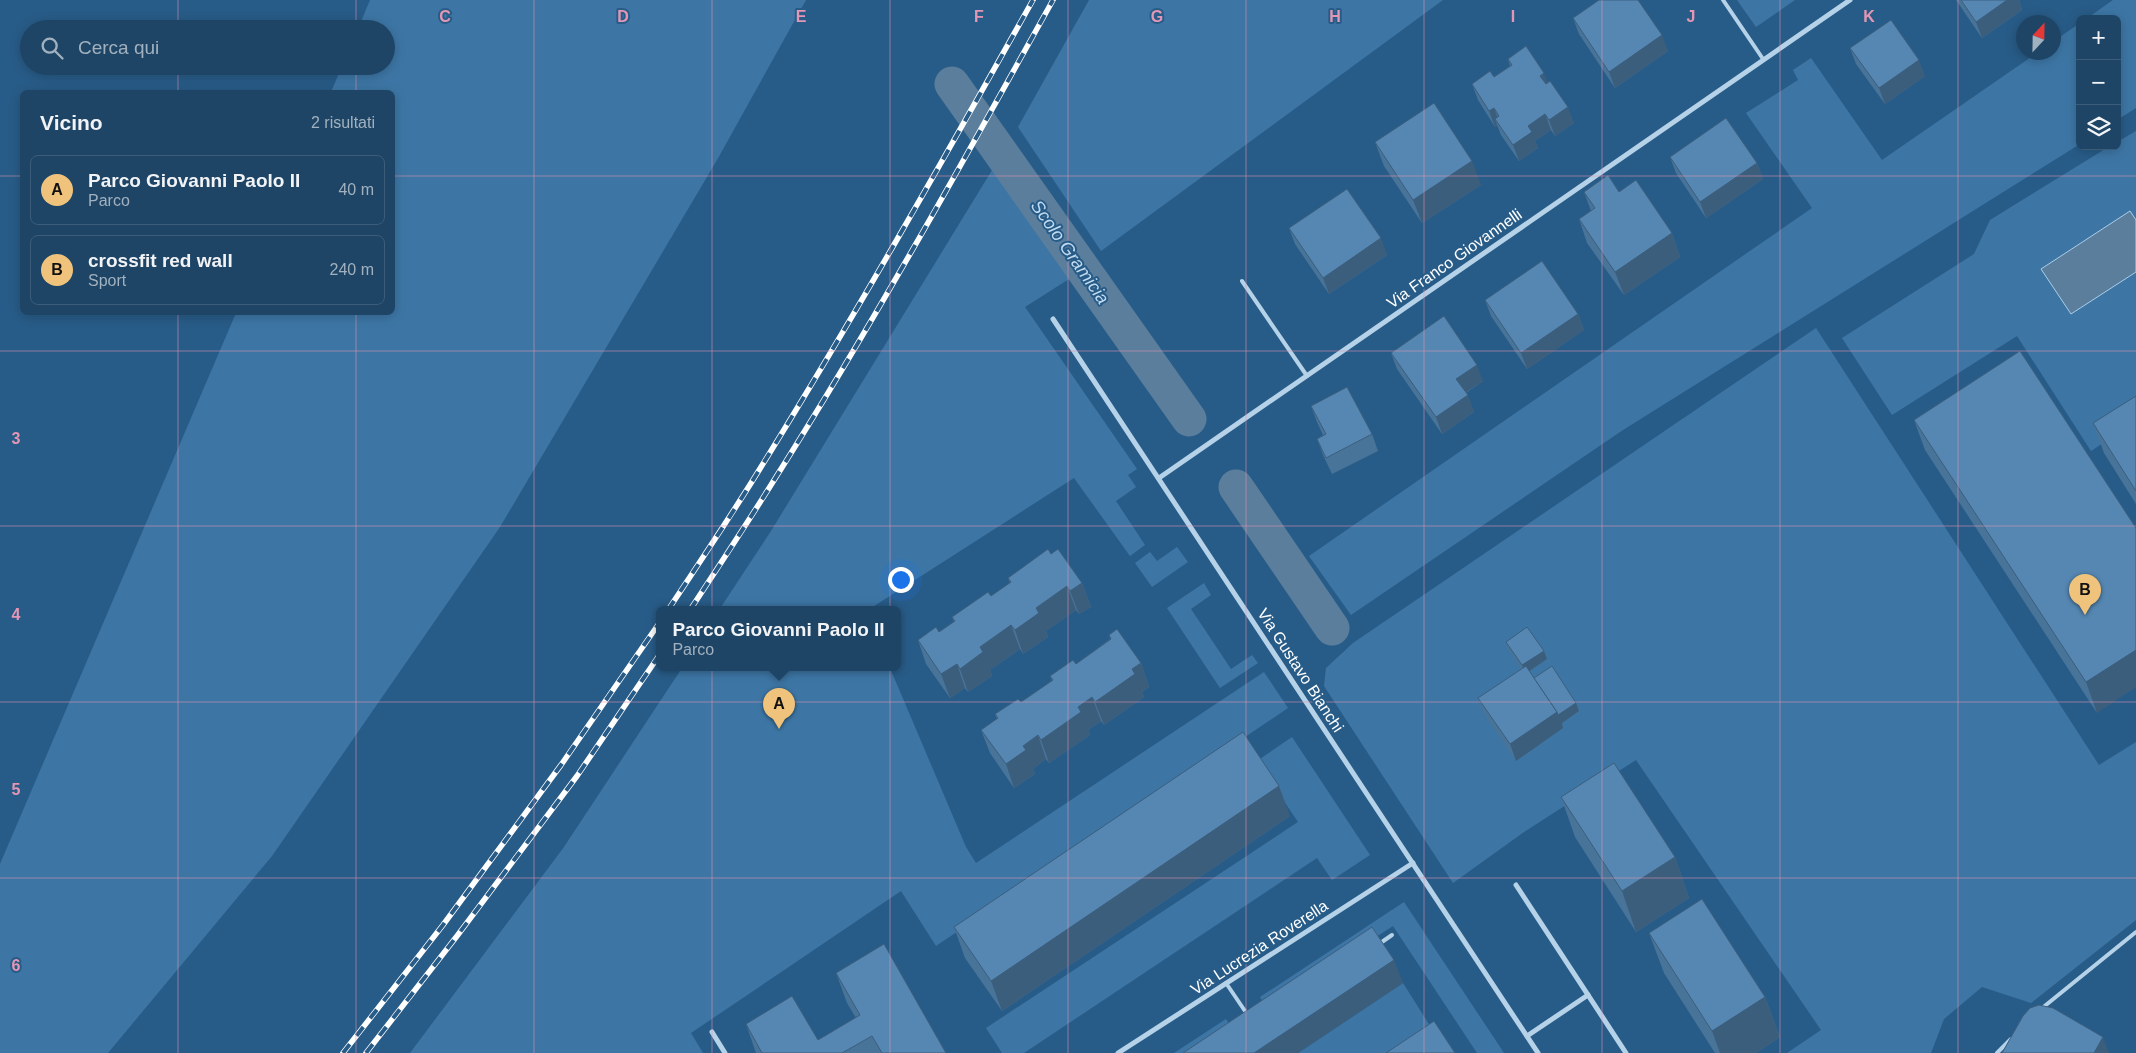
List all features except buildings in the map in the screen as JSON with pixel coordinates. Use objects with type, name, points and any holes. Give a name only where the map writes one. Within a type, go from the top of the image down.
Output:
[{"type":"street","name":"Via Franco Giovannelli","points":[[1159,478],[1850,0]]},
{"type":"street","name":"Via Gustavo Bianchi","points":[[1053,319],[1538,1053]]},
{"type":"street","name":"Via Lucrezia Roverella","points":[[1118,1053],[1413,863]]},
{"type":"street","points":[[1516,884],[1626,1053]]},
{"type":"street","points":[[1527,1036],[1588,995]]},
{"type":"street","points":[[712,1032],[725,1053]]},
{"type":"lane","points":[[1723,0],[1763,59]]},
{"type":"lane","points":[[1242,281],[1307,376]]},
{"type":"lane","points":[[2036,1014],[2136,932]]},
{"type":"lane","points":[[1375,946],[1392,935]]},
{"type":"lane","points":[[1226,983],[1250,1020]]},
{"type":"lane","points":[[1997,1053],[2016,1033]]},
{"type":"shaded area","points":[[370,0],[806,0],[717,160],[500,527],[272,856],[108,1053],[0,1053],[0,864],[235,315],[395,315],[395,90],[332,90],[338,75],[395,75],[395,20],[362,20]]},
{"type":"shaded area","points":[[1089,0],[1443,0],[1101,251],[1018,127]]},
{"type":"shaded area","points":[[1737,0],[1795,0],[1756,27]]},
{"type":"shaded area","points":[[2113,0],[2136,0],[2136,108],[2121,117],[2121,15],[2092,15]]},
{"type":"shaded area","points":[[2076,26],[2076,147],[1623,430],[1351,615],[1309,556],[1812,208],[1746,113],[1798,80],[1793,70],[1811,58],[1882,160],[2027,60],[2061,60],[2061,36]]},
{"type":"shaded area","points":[[2136,131],[2136,421],[2091,451],[2017,336],[1892,415],[1842,338],[1974,254],[1990,220],[2104,150],[2121,150],[2121,140]]},
{"type":"shaded area","points":[[994,167],[1069,279],[1025,307],[1137,469],[1128,475],[1136,487],[1116,501],[1145,545],[1130,556],[1074,478],[874,606],[722,606],[771,531]]},
{"type":"shaded area","points":[[2130,211],[2136,220],[2136,272],[2071,314],[2041,269]]},
{"type":"shaded area","points":[[1816,328],[2099,765],[2136,742],[2136,920],[2031,1003],[1982,987],[1944,1019],[1931,1053],[1787,1053],[1821,1030],[1636,760],[1524,832],[1453,883],[1324,686],[1326,668],[1353,643]]},
{"type":"shaded area","points":[[1177,547],[1188,562],[1152,587],[1135,563],[1150,552],[1157,561]]},
{"type":"shaded area","points":[[1204,583],[1211,595],[1191,609],[1231,669],[1252,655],[1258,663],[1220,688],[1167,608]]},
{"type":"shaded area","points":[[680,671],[891,671],[966,847],[976,863],[1264,672],[1288,708],[936,946],[901,891],[691,1033],[703,1053],[410,1053],[564,847]]},
{"type":"shaded area","points":[[1292,737],[1370,855],[1332,880],[1317,858],[1024,1053],[1002,1053],[986,1028],[1298,822],[1257,761]]},
{"type":"shaded area","points":[[1404,902],[1504,1053],[1477,1053],[1393,926],[1267,1008],[1260,997]]},
{"type":"shaded area","points":[[1403,983],[1442,1045],[1430,1053],[1298,1053]]},
{"type":"shaded area","points":[[1226,1019],[1233,1030],[1199,1053],[1174,1053]]},
{"type":"waterway","name":"Scolo Gramicia","points":[[952,84],[1189,419]]},
{"type":"waterway","name":"Scolo Gramicia","points":[[1236,487],[1332,628]]},
{"type":"railway","points":[[671,606],[750,485],[831,352],[1033,0]]},
{"type":"railway","points":[[693,606],[848,360],[1053,0]]},
{"type":"railway","points":[[343,1053],[443,925],[561,765],[656,628]]},
{"type":"railway","points":[[366,1053],[577,776],[656,660]]},
{"type":"place","name":"crossfit red wall","points":[[2085,615]]},
{"type":"place","name":"Parco Giovanni Paolo II","points":[[779,729]]}]
